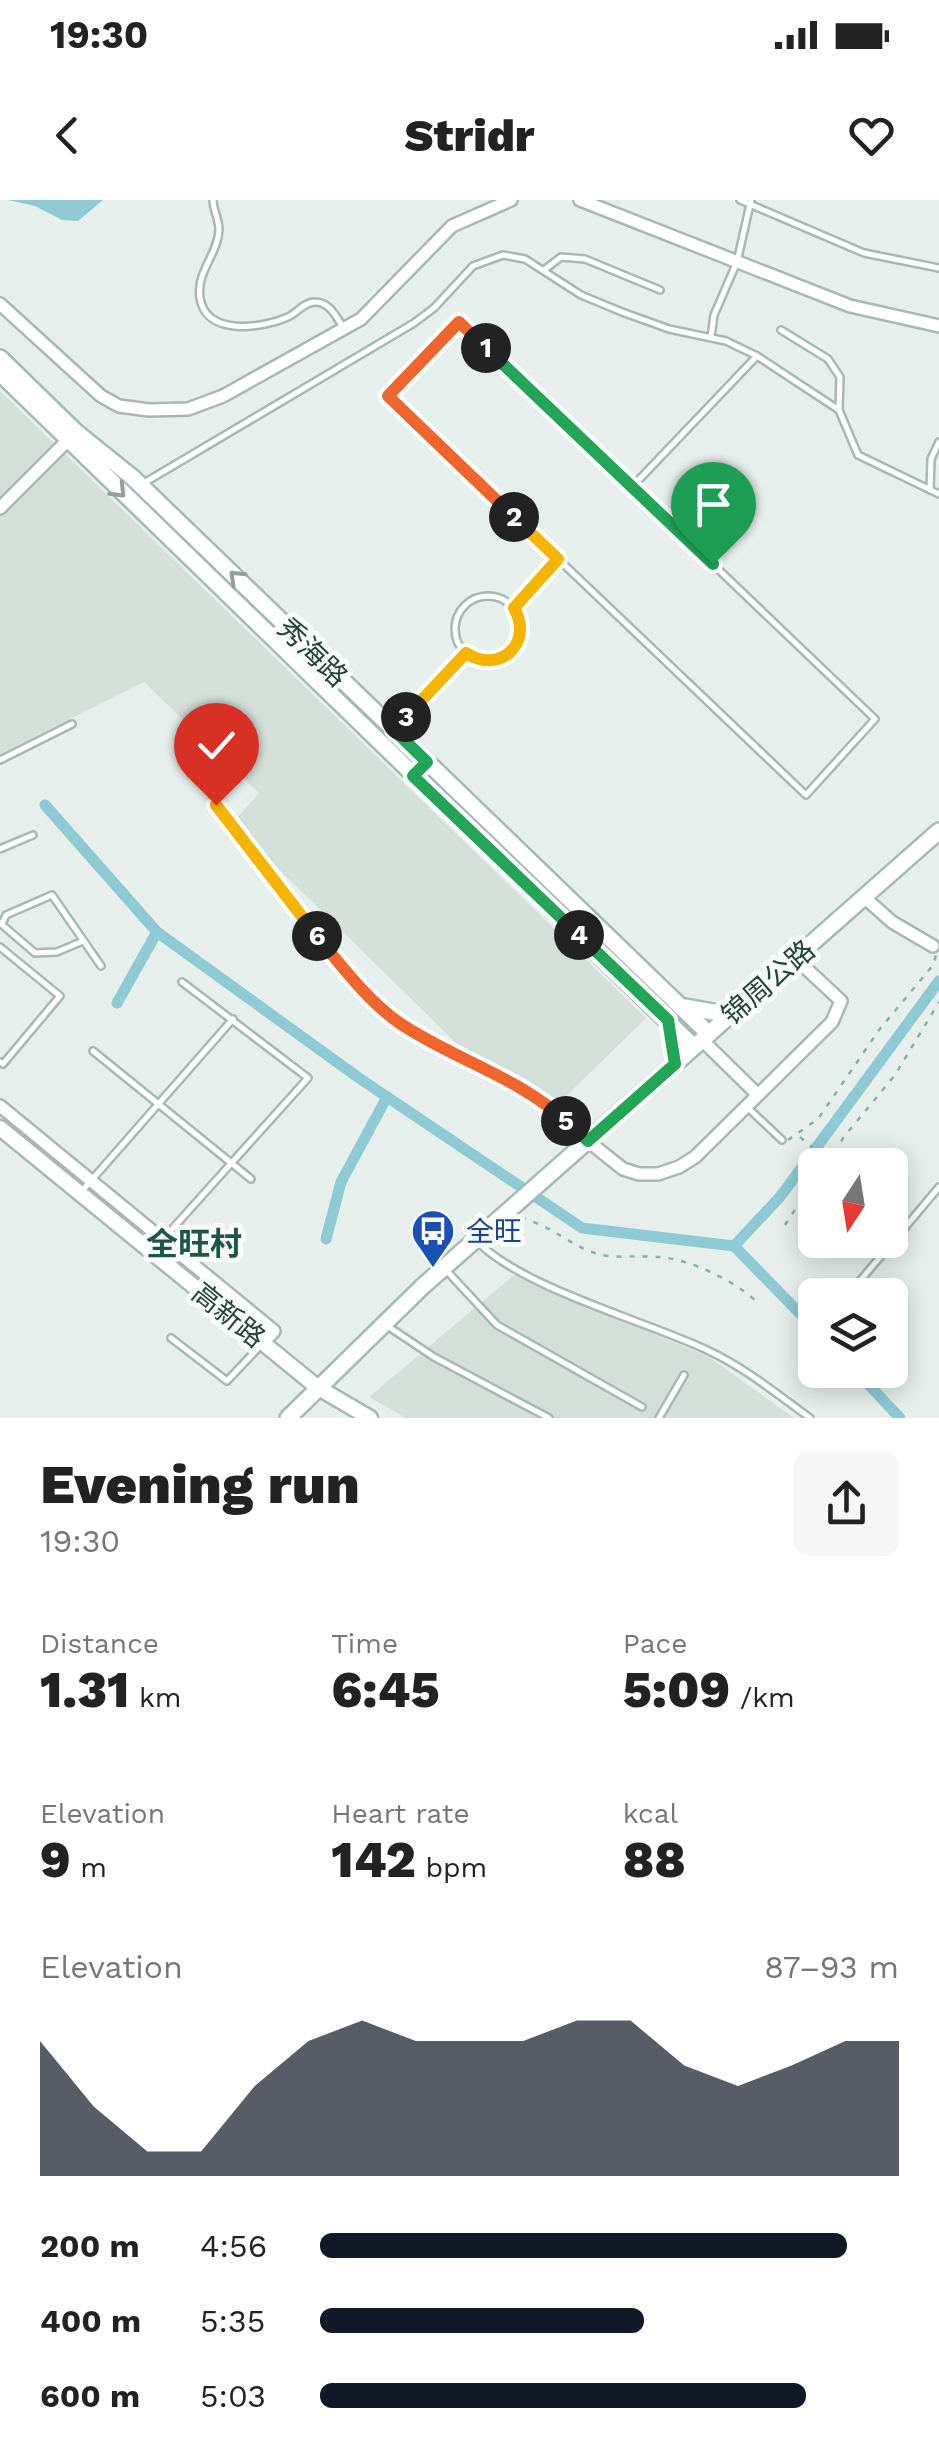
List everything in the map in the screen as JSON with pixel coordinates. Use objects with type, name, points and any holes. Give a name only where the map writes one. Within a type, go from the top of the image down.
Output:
[{"type":"main road","name":"秀海路","points":[[0,358],[71,436],[413,776],[668,1020],[701,1041]]},
{"type":"main road","name":"秀海路","points":[[0,373],[71,436],[140,485],[677,1004],[701,1041]]},
{"type":"main road","name":"锦周公路","points":[[288,1418],[382,1322],[939,831]]},
{"type":"main road","points":[[677,1004],[697,1012],[730,1015]]},
{"type":"main road","points":[[668,1020],[675,1064]]},
{"type":"street","points":[[0,304],[101,396],[120,406],[188,409],[224,396],[344,329],[383,301],[408,268],[452,226],[512,200]]},
{"type":"street","points":[[580,200],[850,306],[939,326]]},
{"type":"street","points":[[0,508],[71,436]]},
{"type":"street","points":[[413,776],[427,762]]},
{"type":"street","points":[[864,897],[892,922],[933,946]]},
{"type":"street","points":[[588,1141],[623,1169],[658,1174],[695,1157],[832,1022],[841,1001],[795,958]]},
{"type":"street","points":[[701,1041],[758,1095]]},
{"type":"street","points":[[0,1106],[274,1331],[263,1343]]},
{"type":"street","name":"高新路","points":[[0,1128],[317,1387],[370,1418]]},
{"type":"lane","points":[[213,200],[219,231],[205,264],[200,299],[208,314],[223,324],[245,327],[292,316],[306,304],[317,302],[328,306],[344,329]]},
{"type":"lane","points":[[740,200],[864,252],[939,268]]},
{"type":"lane","points":[[711,338],[714,315],[737,262],[750,202]]},
{"type":"lane","points":[[140,485],[414,323],[434,308],[473,266],[503,256],[525,259],[581,294],[622,312],[757,356],[839,410]]},
{"type":"lane","points":[[544,270],[561,257],[586,258],[660,290]]},
{"type":"lane","points":[[459,322],[632,487],[874,719],[806,795],[388,396],[459,322]]},
{"type":"lane","points":[[781,330],[828,360],[840,377],[839,410],[858,455],[939,494]]},
{"type":"lane","points":[[632,487],[757,356]]},
{"type":"lane","points":[[930,490],[931,459],[939,442]]},
{"type":"lane","points":[[514,608],[558,559]]},
{"type":"lane","points":[[496,596],[514,608],[522,628],[515,649],[496,661],[486,662],[466,653],[455,634],[458,613],[465,604],[474,598],[496,596]]},
{"type":"lane","points":[[394,730],[466,653]]},
{"type":"lane","points":[[0,760],[72,724]]},
{"type":"lane","points":[[191,746],[202,759],[216,805],[238,838],[348,973],[393,1018],[534,1096],[588,1141]]},
{"type":"lane","points":[[0,849],[33,836]]},
{"type":"lane","points":[[83,941],[36,953],[1,923],[6,915],[52,896],[101,966]]},
{"type":"lane","points":[[0,948],[60,996],[3,1064],[0,1062]]},
{"type":"lane","points":[[164,1238],[308,1078],[182,982]]},
{"type":"lane","points":[[80,1194],[234,1020]]},
{"type":"lane","points":[[93,1051],[251,1179]]},
{"type":"lane","points":[[746,1107],[782,1140]]},
{"type":"lane","points":[[908,1224],[939,1188]]},
{"type":"lane","points":[[476,1240],[507,1267],[711,1352],[748,1373],[810,1418]]},
{"type":"lane","points":[[862,1278],[880,1258]]},
{"type":"lane","points":[[444,1268],[496,1324],[642,1407]]},
{"type":"lane","points":[[382,1322],[434,1358],[549,1418]]},
{"type":"lane","points":[[172,1338],[227,1381],[263,1343]]},
{"type":"lane","points":[[659,1418],[684,1376]]},
{"type":"path","points":[[782,1140],[799,1136],[818,1119],[879,1030],[934,964],[937,955],[933,946]]},
{"type":"path","points":[[839,1148],[895,1075],[939,1002]]},
{"type":"path","points":[[799,1136],[813,1148]]},
{"type":"path","points":[[785,1225],[798,1205]]},
{"type":"path","points":[[508,1211],[602,1256],[665,1257],[689,1264],[747,1292],[757,1302]]},
{"type":"shaded area","points":[[0,391],[646,1018],[558,1104],[455,1042],[244,835],[237,818],[259,793],[144,682],[0,754]]},
{"type":"shaded area","points":[[514,1275],[709,1357],[794,1418],[406,1418],[369,1397]]},
{"type":"water","points":[[8,200],[103,200],[78,221],[62,220],[35,206]]},
{"type":"waterway","points":[[45,805],[157,932],[359,1078],[582,1228],[734,1246],[798,1312]]},
{"type":"waterway","points":[[117,1003],[157,932]]},
{"type":"waterway","points":[[734,1246],[780,1197],[939,981]]},
{"type":"waterway","points":[[326,1239],[341,1182],[387,1097]]},
{"type":"waterway","points":[[872,1388],[900,1418]]},
{"type":"place","name":"全旺","points":[[433,1269]]},
{"type":"district","name":"全旺村","points":[[194,1244]]},
{"type":"route","points":[[216,805],[238,838],[348,973],[393,1018],[489,1068],[549,1106],[588,1141],[675,1064],[668,1020],[413,776],[427,762],[394,730],[466,653],[486,662],[496,661],[515,649],[522,628],[514,608],[558,559],[388,396],[459,322],[713,564]]}]
